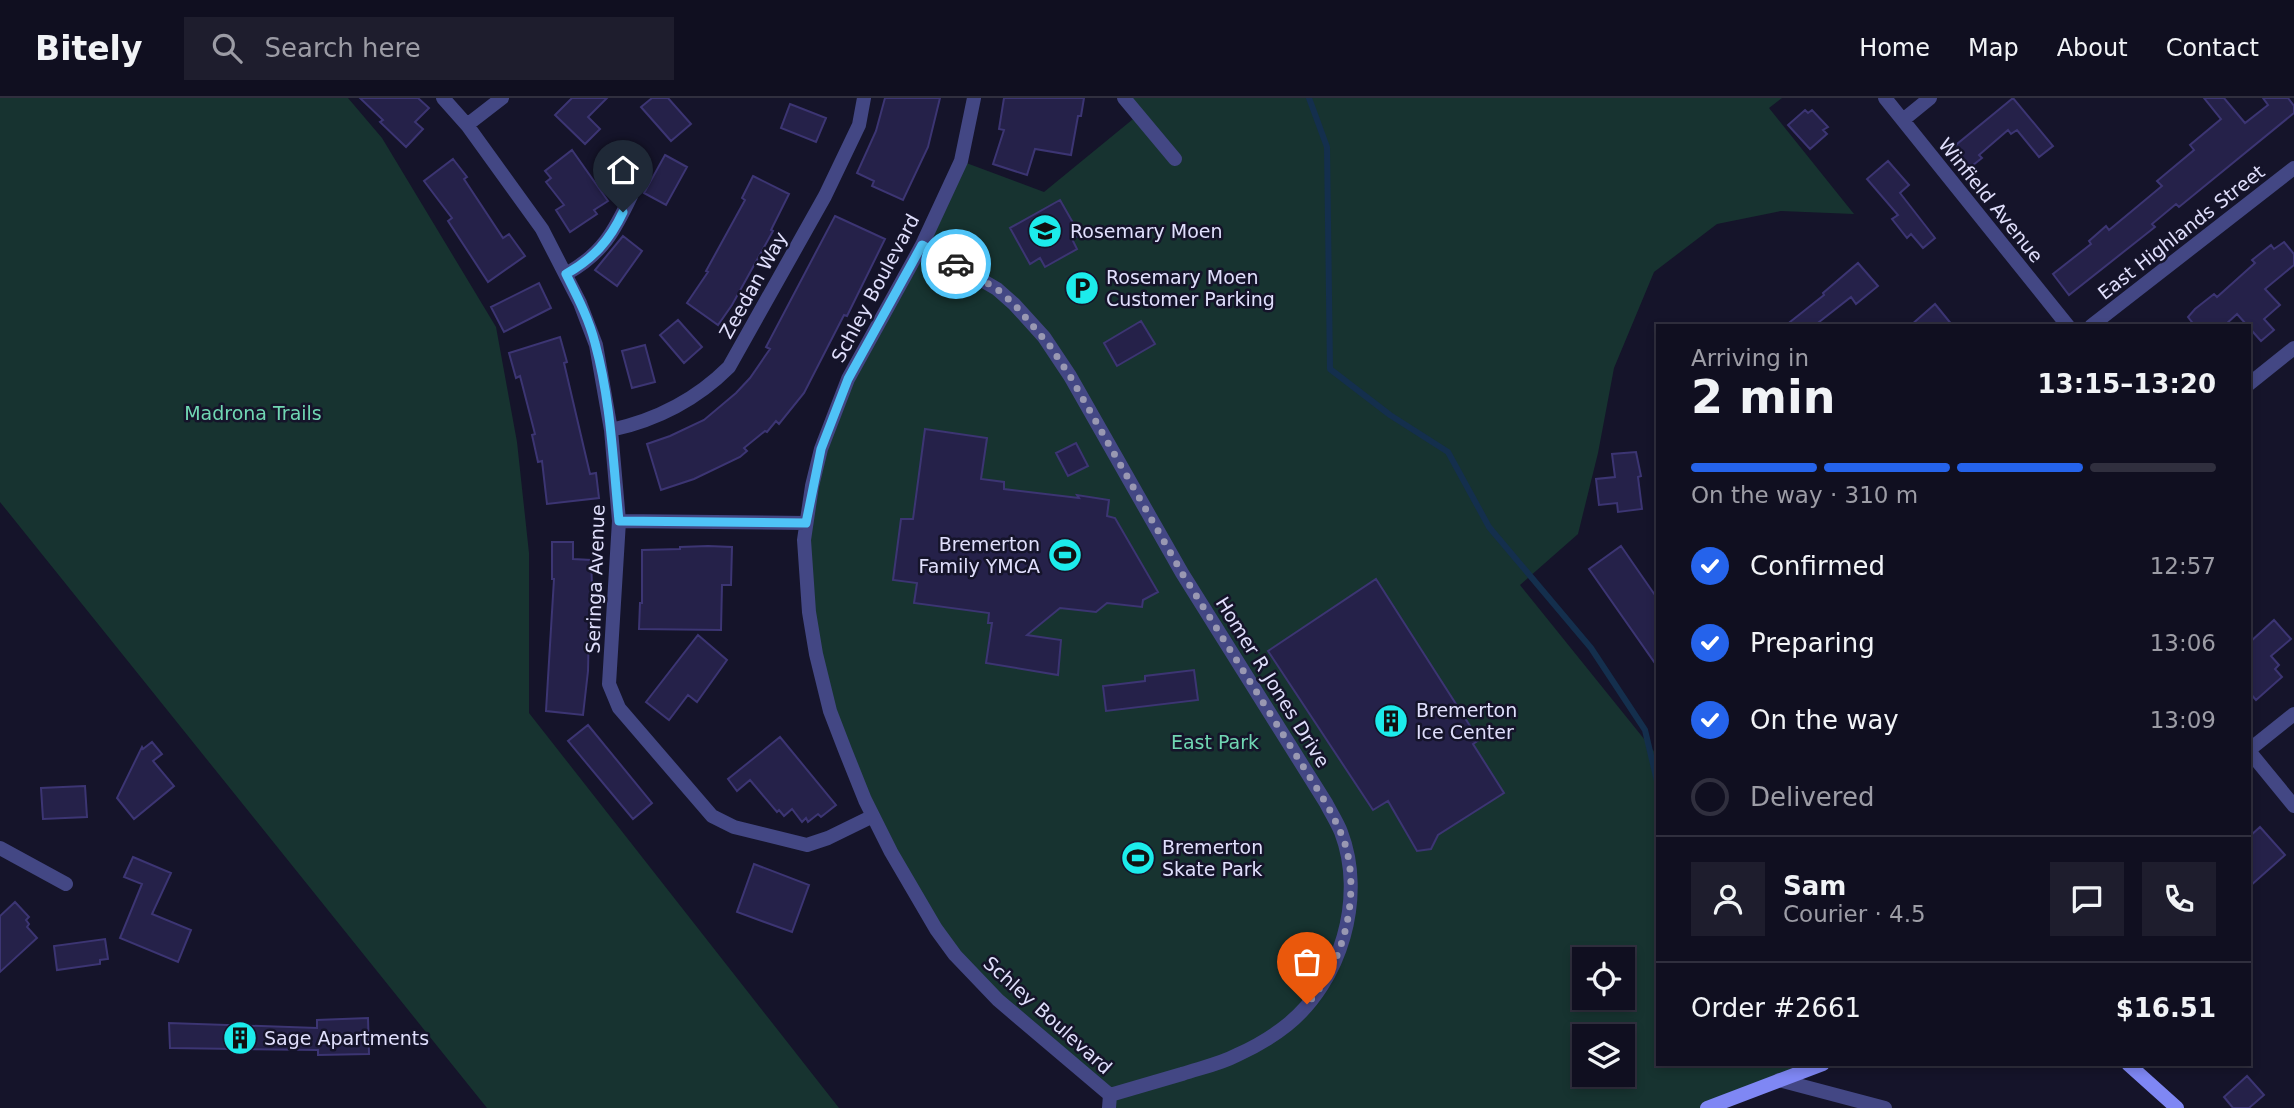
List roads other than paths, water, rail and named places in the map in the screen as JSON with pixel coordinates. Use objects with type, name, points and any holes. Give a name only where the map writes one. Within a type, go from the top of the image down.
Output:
[{"type":"main road","points":[[1707,1108],[1818,1066]]},
{"type":"main road","points":[[2130,1066],[2177,1108]]},
{"type":"street","name":"Seringa Avenue","points":[[443,98],[467,125],[542,229],[566,274],[596,345],[611,430],[619,521],[609,684],[619,708],[712,817],[734,827],[807,845],[873,816]]},
{"type":"street","points":[[467,125],[502,98]]},
{"type":"street","name":"Zeedan Way","points":[[611,430],[658,416],[691,399],[729,367],[825,196],[859,125],[864,98]]},
{"type":"street","name":"Schley Boulevard","points":[[974,98],[961,161],[922,245],[848,379],[821,449],[806,523],[806,573],[816,654],[830,711],[873,816],[925,911],[955,956],[998,1000],[1110,1102]]},
{"type":"street","points":[[1125,98],[1175,159]]},
{"type":"street","name":"Winfield Avenue","points":[[1885,98],[1908,115],[2066,324]]},
{"type":"street","points":[[1908,115],[1930,98]]},
{"type":"street","name":"East Highlands Street","points":[[2094,324],[2294,168]]},
{"type":"street","points":[[566,274],[597,253],[616,229],[631,196]]},
{"type":"street","name":"Homer R Jones Drive","points":[[922,245],[997,289],[1044,337],[1070,376],[1182,573],[1326,803],[1347,850],[1350,894],[1345,931],[1324,982],[1300,1013],[1269,1038],[1236,1056],[1110,1102]]},
{"type":"street","points":[[2251,382],[2294,348]]},
{"type":"street","points":[[619,521],[806,523]]},
{"type":"street","points":[[2251,748],[2294,714]]},
{"type":"street","points":[[2251,752],[2294,806]]},
{"type":"street","points":[[0,848],[66,884]]},
{"type":"street","points":[[1779,1080],[1885,1108]]},
{"type":"waterway","points":[[1309,98],[1327,147],[1330,369],[1390,415],[1448,452],[1489,527],[1591,648],[1645,730],[1656,777]]},
{"type":"place","name":"Rosemary Moen","points":[[1045,231]]},
{"type":"place","name":"Rosemary Moen Customer Parking","points":[[1082,288]]},
{"type":"place","name":"Bremerton Family YMCA","points":[[1065,555]]},
{"type":"place","name":"Bremerton Ice Center","points":[[1391,721]]},
{"type":"place","name":"Bremerton Skate Park","points":[[1138,858]]},
{"type":"place","name":"Sage Apartments","points":[[240,1038]]},
{"type":"park label","name":"Madrona Trails","points":[[253,413]]},
{"type":"park label","name":"East Park","points":[[1215,742]]}]
